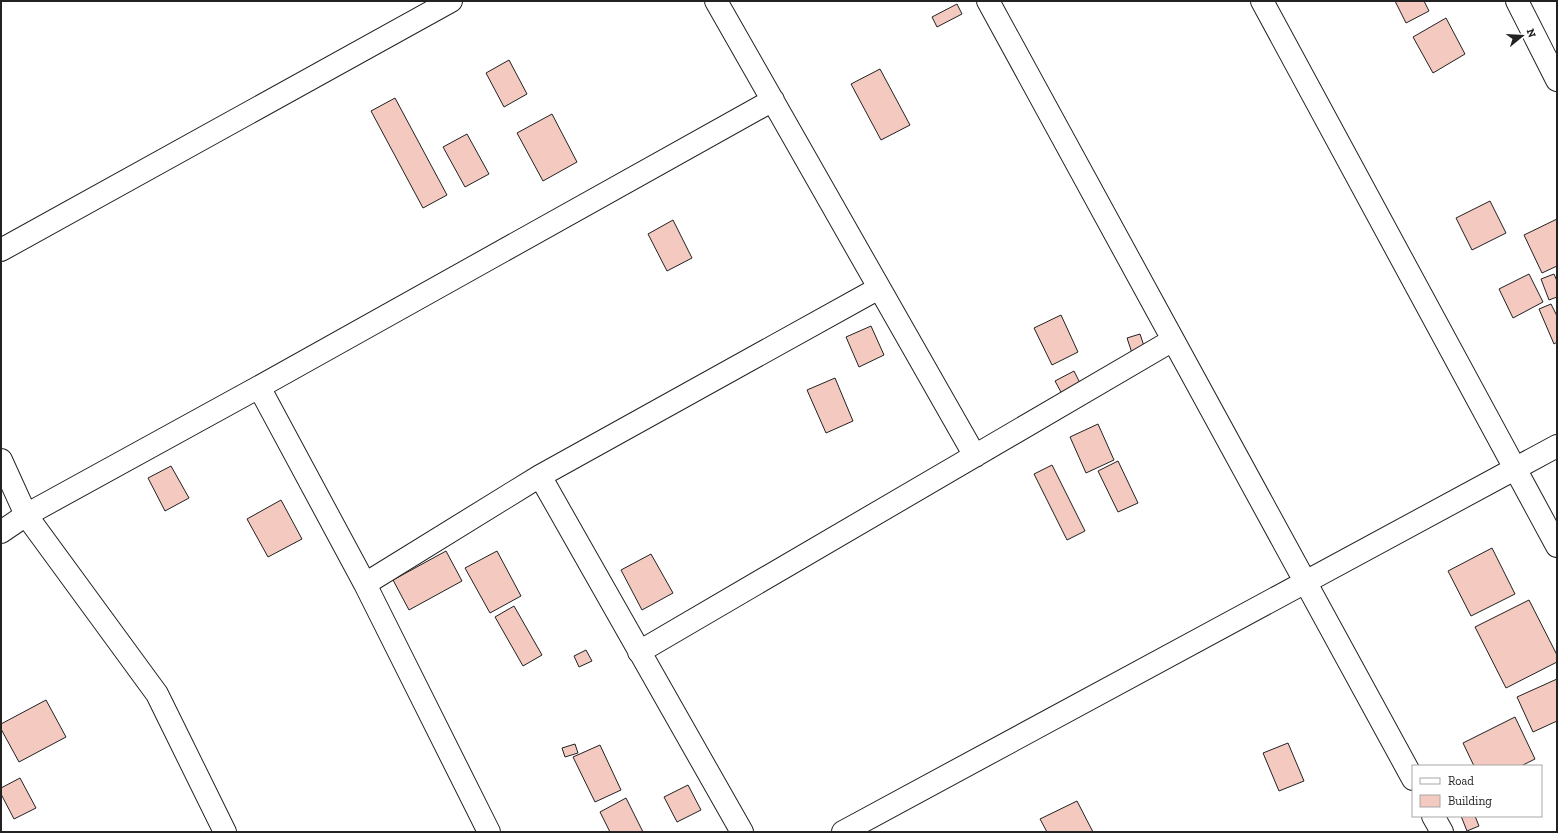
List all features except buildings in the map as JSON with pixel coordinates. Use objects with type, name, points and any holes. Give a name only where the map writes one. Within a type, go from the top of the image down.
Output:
[{"type":"street","points":[[1,250],[451,1]]},
{"type":"street","points":[[716,1],[975,456]]},
{"type":"street","points":[[988,1],[1412,777]]},
{"type":"street","points":[[1262,1],[1557,546]]},
{"type":"street","points":[[1517,1],[1557,80]]},
{"type":"street","points":[[1,532],[26,515],[259,387],[773,100]]},
{"type":"street","points":[[365,584],[540,476],[879,288]]},
{"type":"street","points":[[639,652],[1173,340]]},
{"type":"street","points":[[259,387],[365,584],[489,832]]},
{"type":"street","points":[[843,832],[1557,446]]},
{"type":"street","points":[[1,460],[26,515],[157,694],[225,832]]},
{"type":"street","points":[[540,476],[742,832]]},
{"type":"street","points":[[1434,817],[1442,832]]}]
